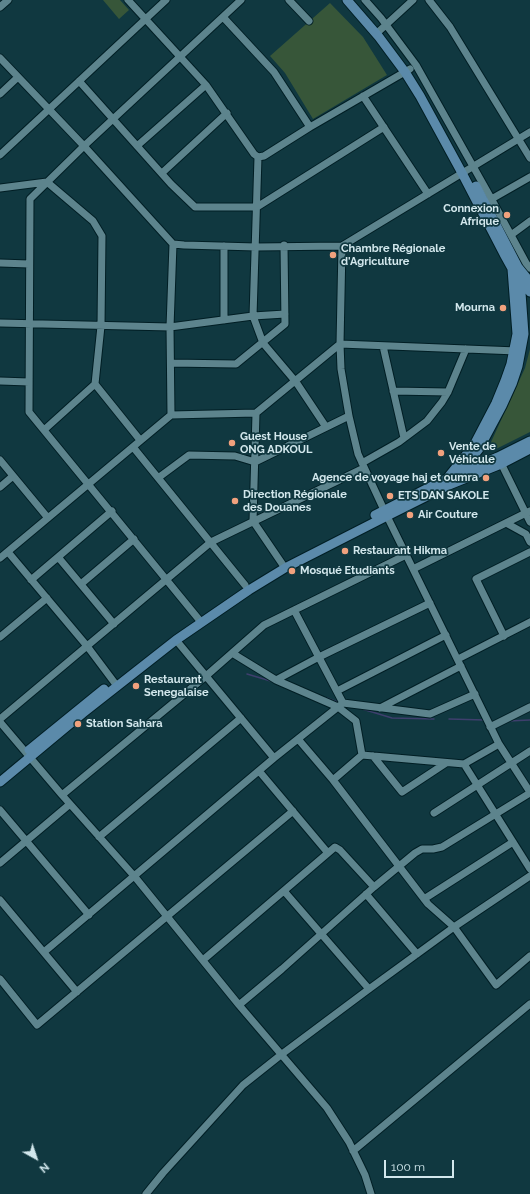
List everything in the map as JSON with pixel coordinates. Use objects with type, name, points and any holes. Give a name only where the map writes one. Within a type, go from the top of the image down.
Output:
[{"type":"main road","points":[[355,1],[381,30],[437,113],[486,203],[523,265],[530,282]]},
{"type":"main road","points":[[448,482],[458,474],[474,451],[502,406],[512,384],[518,351],[524,334],[520,279],[523,265]]},
{"type":"main road","points":[[518,351],[517,328],[523,265]]},
{"type":"main road","points":[[520,279],[530,292]]},
{"type":"main road","points":[[0,774],[28,754],[81,711],[245,585],[385,513],[448,482],[496,461],[530,441]]},
{"type":"main road","points":[[458,474],[530,449]]},
{"type":"main road","points":[[474,451],[496,461]]},
{"type":"main road","points":[[385,513],[440,490],[474,451]]},
{"type":"main road","points":[[160,650],[176,640],[200,620],[283,565]]},
{"type":"main road","points":[[0,782],[28,754]]},
{"type":"street","points":[[0,7],[8,0]]},
{"type":"street","points":[[128,0],[206,85],[254,154],[258,157],[264,156],[407,70]]},
{"type":"street","points":[[0,155],[166,0]]},
{"type":"street","points":[[200,620],[29,412],[30,199],[84,146],[241,0]]},
{"type":"street","points":[[289,0],[308,20]]},
{"type":"street","points":[[413,0],[381,30],[416,65],[468,170]]},
{"type":"street","points":[[429,0],[450,27],[530,158]]},
{"type":"street","points":[[223,17],[274,72],[310,127]]},
{"type":"street","points":[[0,58],[84,146],[172,244],[170,327],[171,414]]},
{"type":"street","points":[[0,94],[18,77]]},
{"type":"street","points":[[79,81],[171,184],[195,207],[257,207],[384,127]]},
{"type":"street","points":[[137,146],[206,85]]},
{"type":"street","points":[[363,96],[428,194]]},
{"type":"street","points":[[162,173],[227,114]]},
{"type":"street","points":[[172,244],[256,247],[342,246],[530,132]]},
{"type":"street","points":[[258,157],[253,316],[263,343],[296,382],[326,427]]},
{"type":"street","points":[[523,265],[511,235],[486,203],[530,176]]},
{"type":"street","points":[[0,188],[47,182],[93,221],[102,236],[101,326],[95,384],[44,430]]},
{"type":"street","points":[[511,235],[530,221]]},
{"type":"street","points":[[224,246],[224,320]]},
{"type":"street","points":[[170,363],[236,364],[286,324],[284,246]]},
{"type":"street","points":[[240,1005],[398,866],[422,849],[442,847],[530,792],[499,744],[490,727],[460,662],[385,513],[358,454],[349,416],[341,369],[340,344],[342,246]]},
{"type":"street","points":[[0,263],[29,264]]},
{"type":"street","points":[[0,323],[170,327],[253,316],[285,314]]},
{"type":"street","points":[[0,558],[171,414],[256,413],[296,382],[340,344],[518,351]]},
{"type":"street","points":[[383,346],[404,438]]},
{"type":"street","points":[[371,1194],[365,1175],[353,1151],[327,1108],[135,877],[62,795],[0,720],[211,542],[363,466],[427,421],[448,392],[466,349]]},
{"type":"street","points":[[0,381],[29,382]]},
{"type":"street","points":[[95,384],[140,440]]},
{"type":"street","points":[[393,391],[448,392]]},
{"type":"street","points":[[256,413],[253,521],[283,565]]},
{"type":"street","points":[[158,478],[189,455],[235,456],[255,462],[349,416]]},
{"type":"street","points":[[133,447],[245,585]]},
{"type":"street","points":[[0,460],[48,518]]},
{"type":"street","points":[[496,461],[528,512],[530,522]]},
{"type":"street","points":[[0,487],[13,476]]},
{"type":"street","points":[[32,580],[112,512]]},
{"type":"street","points":[[413,569],[528,512]]},
{"type":"street","points":[[506,523],[528,532],[530,542]]},
{"type":"street","points":[[81,584],[134,539]]},
{"type":"street","points":[[8,552],[87,646],[116,684]]},
{"type":"street","points":[[504,636],[476,579],[530,552]]},
{"type":"street","points":[[62,795],[206,676],[264,625],[406,555]]},
{"type":"street","points":[[58,557],[114,624]]},
{"type":"street","points":[[0,637],[47,598]]},
{"type":"street","points":[[276,680],[319,657],[430,603]]},
{"type":"street","points":[[294,610],[337,691],[341,705],[356,720],[362,755]]},
{"type":"street","points":[[380,708],[530,622]]},
{"type":"street","points":[[337,691],[446,635]]},
{"type":"street","points":[[176,640],[274,758]]},
{"type":"street","points":[[232,653],[276,680],[341,705],[430,714],[475,694]]},
{"type":"street","points":[[44,952],[135,877],[274,758],[341,705]]},
{"type":"street","points":[[490,727],[530,707]]},
{"type":"street","points":[[99,837],[241,718]]},
{"type":"street","points":[[298,739],[333,780],[428,904],[454,927],[496,985],[530,956]]},
{"type":"street","points":[[333,780],[362,755],[464,764],[499,744]]},
{"type":"street","points":[[434,812],[530,751]]},
{"type":"street","points":[[373,756],[402,792],[446,763]]},
{"type":"street","points":[[464,764],[530,869]]},
{"type":"street","points":[[259,771],[328,853]]},
{"type":"street","points":[[0,863],[70,804]]},
{"type":"street","points":[[0,810],[89,915]]},
{"type":"street","points":[[0,979],[37,1025],[293,811]]},
{"type":"street","points":[[424,898],[513,842]]},
{"type":"street","points":[[203,960],[335,847],[340,850],[374,887]]},
{"type":"street","points":[[146,1194],[163,1173],[243,1085],[282,1054],[454,927],[530,876]]},
{"type":"street","points":[[284,891],[369,989]]},
{"type":"street","points":[[366,894],[417,954]]},
{"type":"street","points":[[1,902],[77,992]]},
{"type":"street","points":[[353,1151],[530,1004]]},
{"type":"green space","points":[[103,0],[120,0],[129,10],[119,19]]},
{"type":"green space","points":[[330,3],[363,37],[387,75],[313,119],[285,73],[270,56]]},
{"type":"green space","points":[[530,349],[530,432],[496,449],[493,449],[491,442],[525,368]]},
{"type":"waterway","points":[[247,674],[274,682]]},
{"type":"waterway","points":[[327,698],[340,703]]},
{"type":"waterway","points":[[359,708],[392,718],[434,719]]},
{"type":"waterway","points":[[449,719],[485,720]]},
{"type":"waterway","points":[[508,721],[530,720]]},
{"type":"place","name":"Connexion Afrique","points":[[507,215]]},
{"type":"place","name":"Chambre Régionale d'Agriculture","points":[[333,255]]},
{"type":"place","name":"Mourna","points":[[503,308]]},
{"type":"place","name":"Guest House ONG ADKOUL","points":[[232,443]]},
{"type":"place","name":"Vente de Véhicule","points":[[441,453]]},
{"type":"place","name":"Agence de voyage haj et oumra","points":[[486,478]]},
{"type":"place","name":"ETS DAN SAKOLE","points":[[390,496]]},
{"type":"place","name":"Direction Régionale des Douanes","points":[[235,501]]},
{"type":"place","name":"Air Couture","points":[[410,515]]},
{"type":"place","name":"Restaurant Hikma","points":[[345,551]]},
{"type":"place","name":"Mosqué Etudiants","points":[[292,571]]},
{"type":"place","name":"Restaurant Senegalaise","points":[[136,686]]},
{"type":"place","name":"Station Sahara","points":[[78,724]]}]
